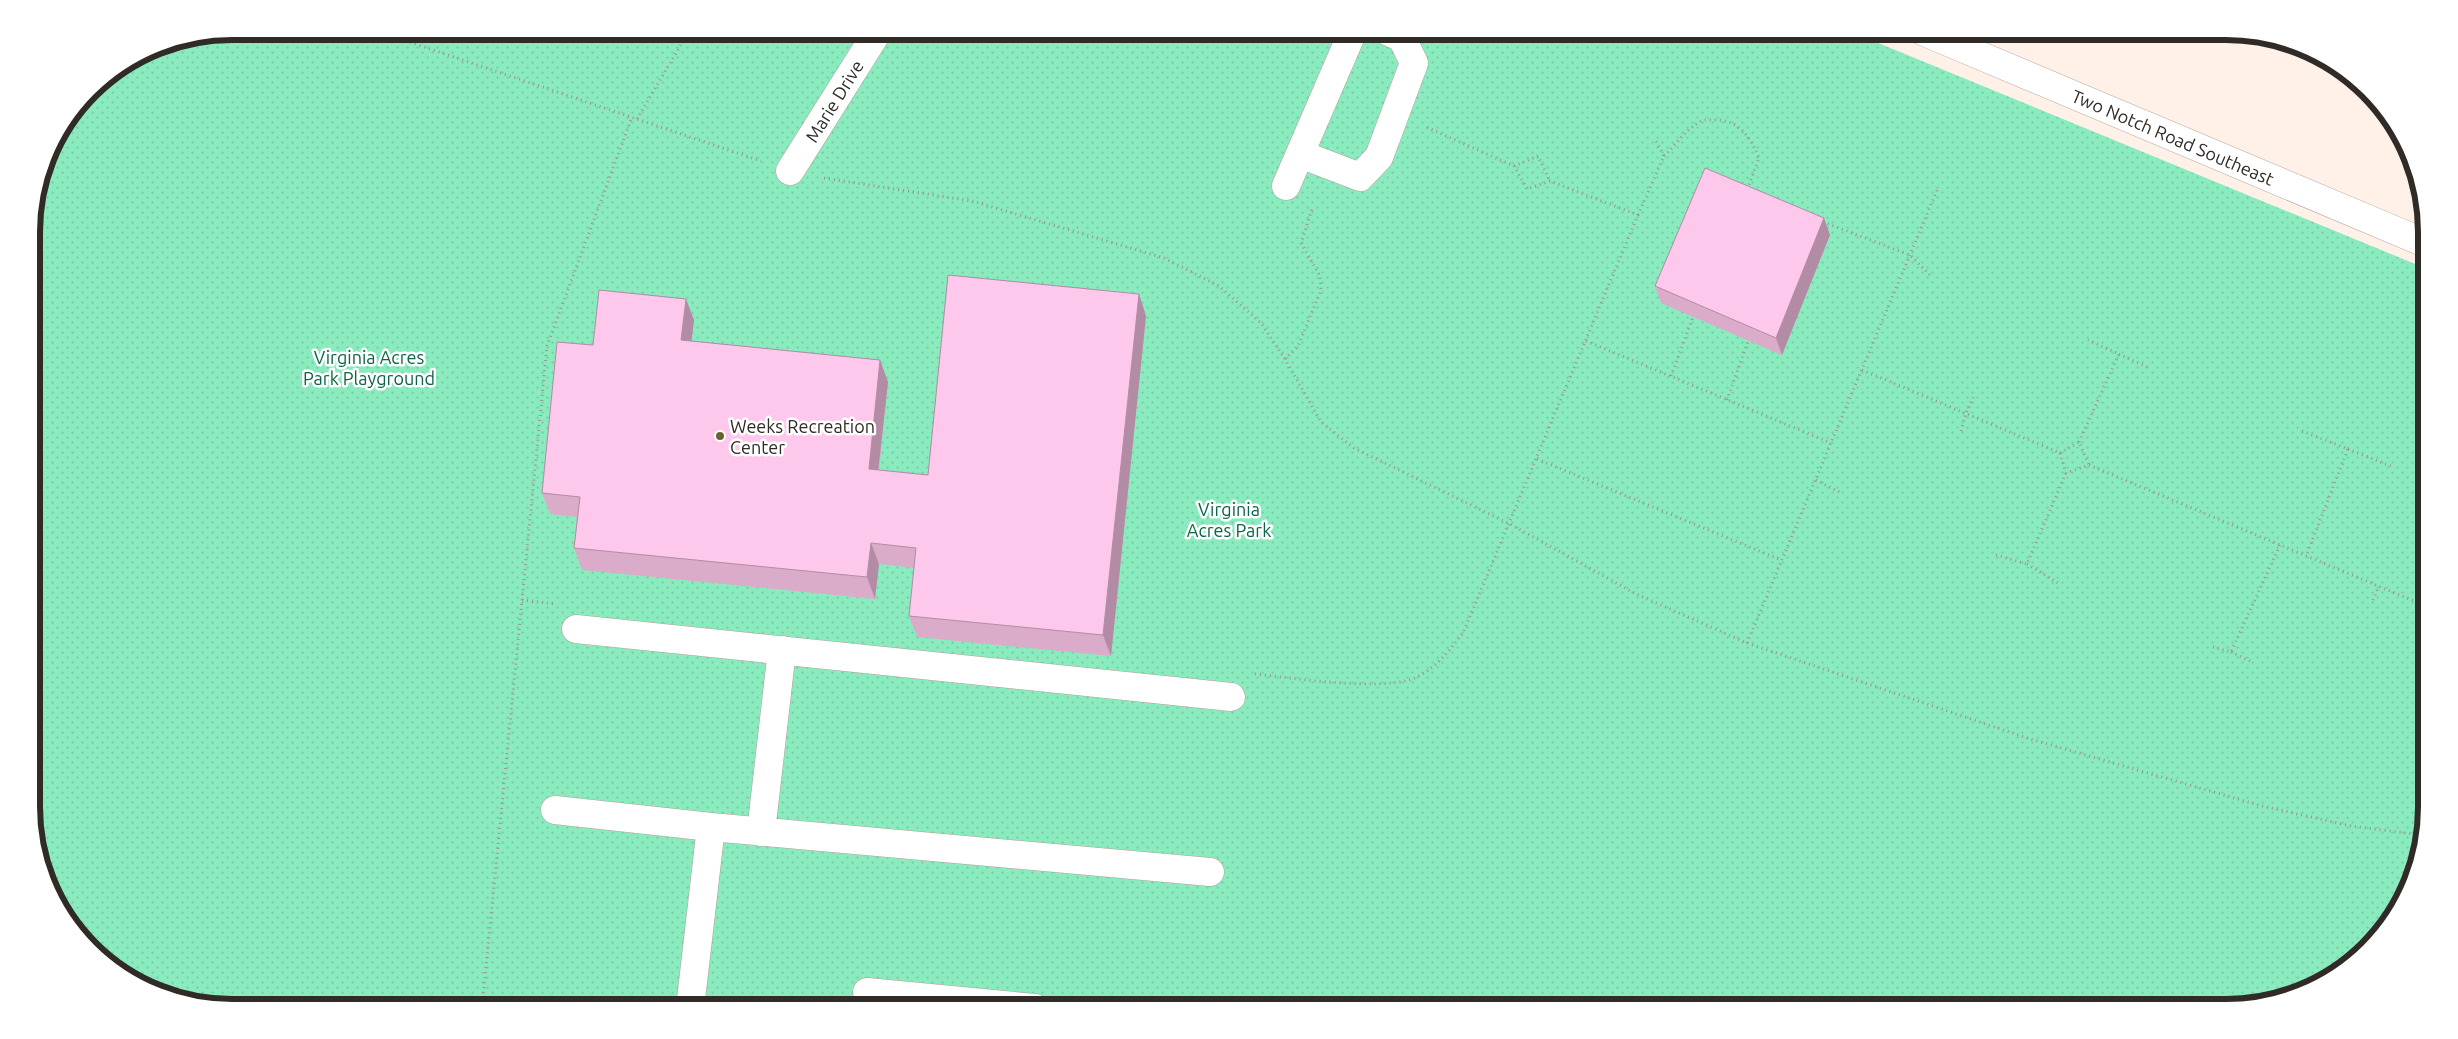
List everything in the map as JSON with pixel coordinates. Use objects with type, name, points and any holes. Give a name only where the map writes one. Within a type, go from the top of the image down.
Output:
[{"type":"street","name":"Marie Drive","points":[[790,171],[872,40]]},
{"type":"street","points":[[1286,186],[1349,40]]},
{"type":"street","points":[[1300,154],[1360,177],[1379,157],[1414,63],[1403,40]]},
{"type":"street","name":"Two Notch Road Southeast","points":[[1943,40],[2418,240]]},
{"type":"street","points":[[576,629],[1231,697]]},
{"type":"street","points":[[761,832],[782,650]]},
{"type":"street","points":[[555,810],[761,832],[1210,872]]},
{"type":"street","points":[[691,999],[711,827]]},
{"type":"street","points":[[866,992],[940,999]]},
{"type":"path","points":[[404,40],[790,171],[972,201],[1164,258],[1219,286],[1261,323],[1285,359],[1321,422],[1354,448],[1510,524],[1636,594],[1747,642],[2027,738],[2262,806],[2351,826],[2416,834]]},
{"type":"path","points":[[636,119],[684,40]]},
{"type":"path","points":[[483,999],[547,346],[632,117]]},
{"type":"path","points":[[1247,673],[1336,682],[1390,683],[1412,679],[1431,668],[1448,653],[1463,633],[1664,156],[1686,132],[1702,120],[1723,120],[1742,128],[1754,145],[1759,158],[1746,194],[1750,195]]},
{"type":"path","points":[[1421,125],[1514,166],[1527,189],[1550,181],[1638,215]]},
{"type":"path","points":[[1656,141],[1664,156]]},
{"type":"path","points":[[1514,166],[1538,156],[1550,181]]},
{"type":"path","points":[[1747,642],[1938,188]]},
{"type":"path","points":[[1821,221],[1910,255],[1932,277]]},
{"type":"path","points":[[1671,376],[1693,317]]},
{"type":"path","points":[[2088,340],[2147,367]]},
{"type":"path","points":[[1586,341],[1831,443]]},
{"type":"path","points":[[1727,400],[1748,341]]},
{"type":"path","points":[[2060,453],[2079,442],[2119,354]]},
{"type":"path","points":[[1862,370],[2060,453]]},
{"type":"path","points":[[1962,431],[1966,414],[1974,396]]},
{"type":"path","points":[[2302,430],[2392,467]]},
{"type":"path","points":[[2079,442],[2090,466]]},
{"type":"path","points":[[2306,556],[2348,449]]},
{"type":"path","points":[[2027,564],[2066,473],[2060,453]]},
{"type":"path","points":[[1537,459],[1781,560]]},
{"type":"path","points":[[2066,473],[2090,466],[2418,603]]},
{"type":"path","points":[[1816,480],[1841,493]]},
{"type":"path","points":[[2232,652],[2280,545]]},
{"type":"path","points":[[1996,555],[2027,564],[2058,583]]},
{"type":"path","points":[[2373,600],[2379,586]]},
{"type":"path","points":[[522,600],[562,604]]},
{"type":"path","points":[[2214,647],[2232,652],[2250,661]]},
{"type":"green space","name":"Virginia Acres Park","points":[[219,40],[1871,40],[2418,265],[2418,820],[2408,869],[2386,914],[2353,951],[2333,967],[2311,979],[2288,989],[2239,999],[219,999],[170,989],[125,967],[88,934],[72,914],[60,892],[50,869],[40,820],[40,219],[50,170],[72,125],[105,88],[125,72],[147,60],[170,50]]},
{"type":"building","points":[[1705,168],[1824,218],[1776,338],[1655,286]]},
{"type":"building","name":"Weeks Recreation Center","points":[[948,275],[1139,294],[1103,635],[909,616],[916,548],[871,543],[867,577],[574,548],[580,497],[542,493],[557,342],[593,345],[599,290],[686,299],[681,340],[880,360],[869,469],[928,475]]},
{"type":"place","name":"Weeks Recreation Center","points":[[720,436]]},
{"type":"park label","name":"Virginia Acres Park Playground","points":[[369,367]]}]
